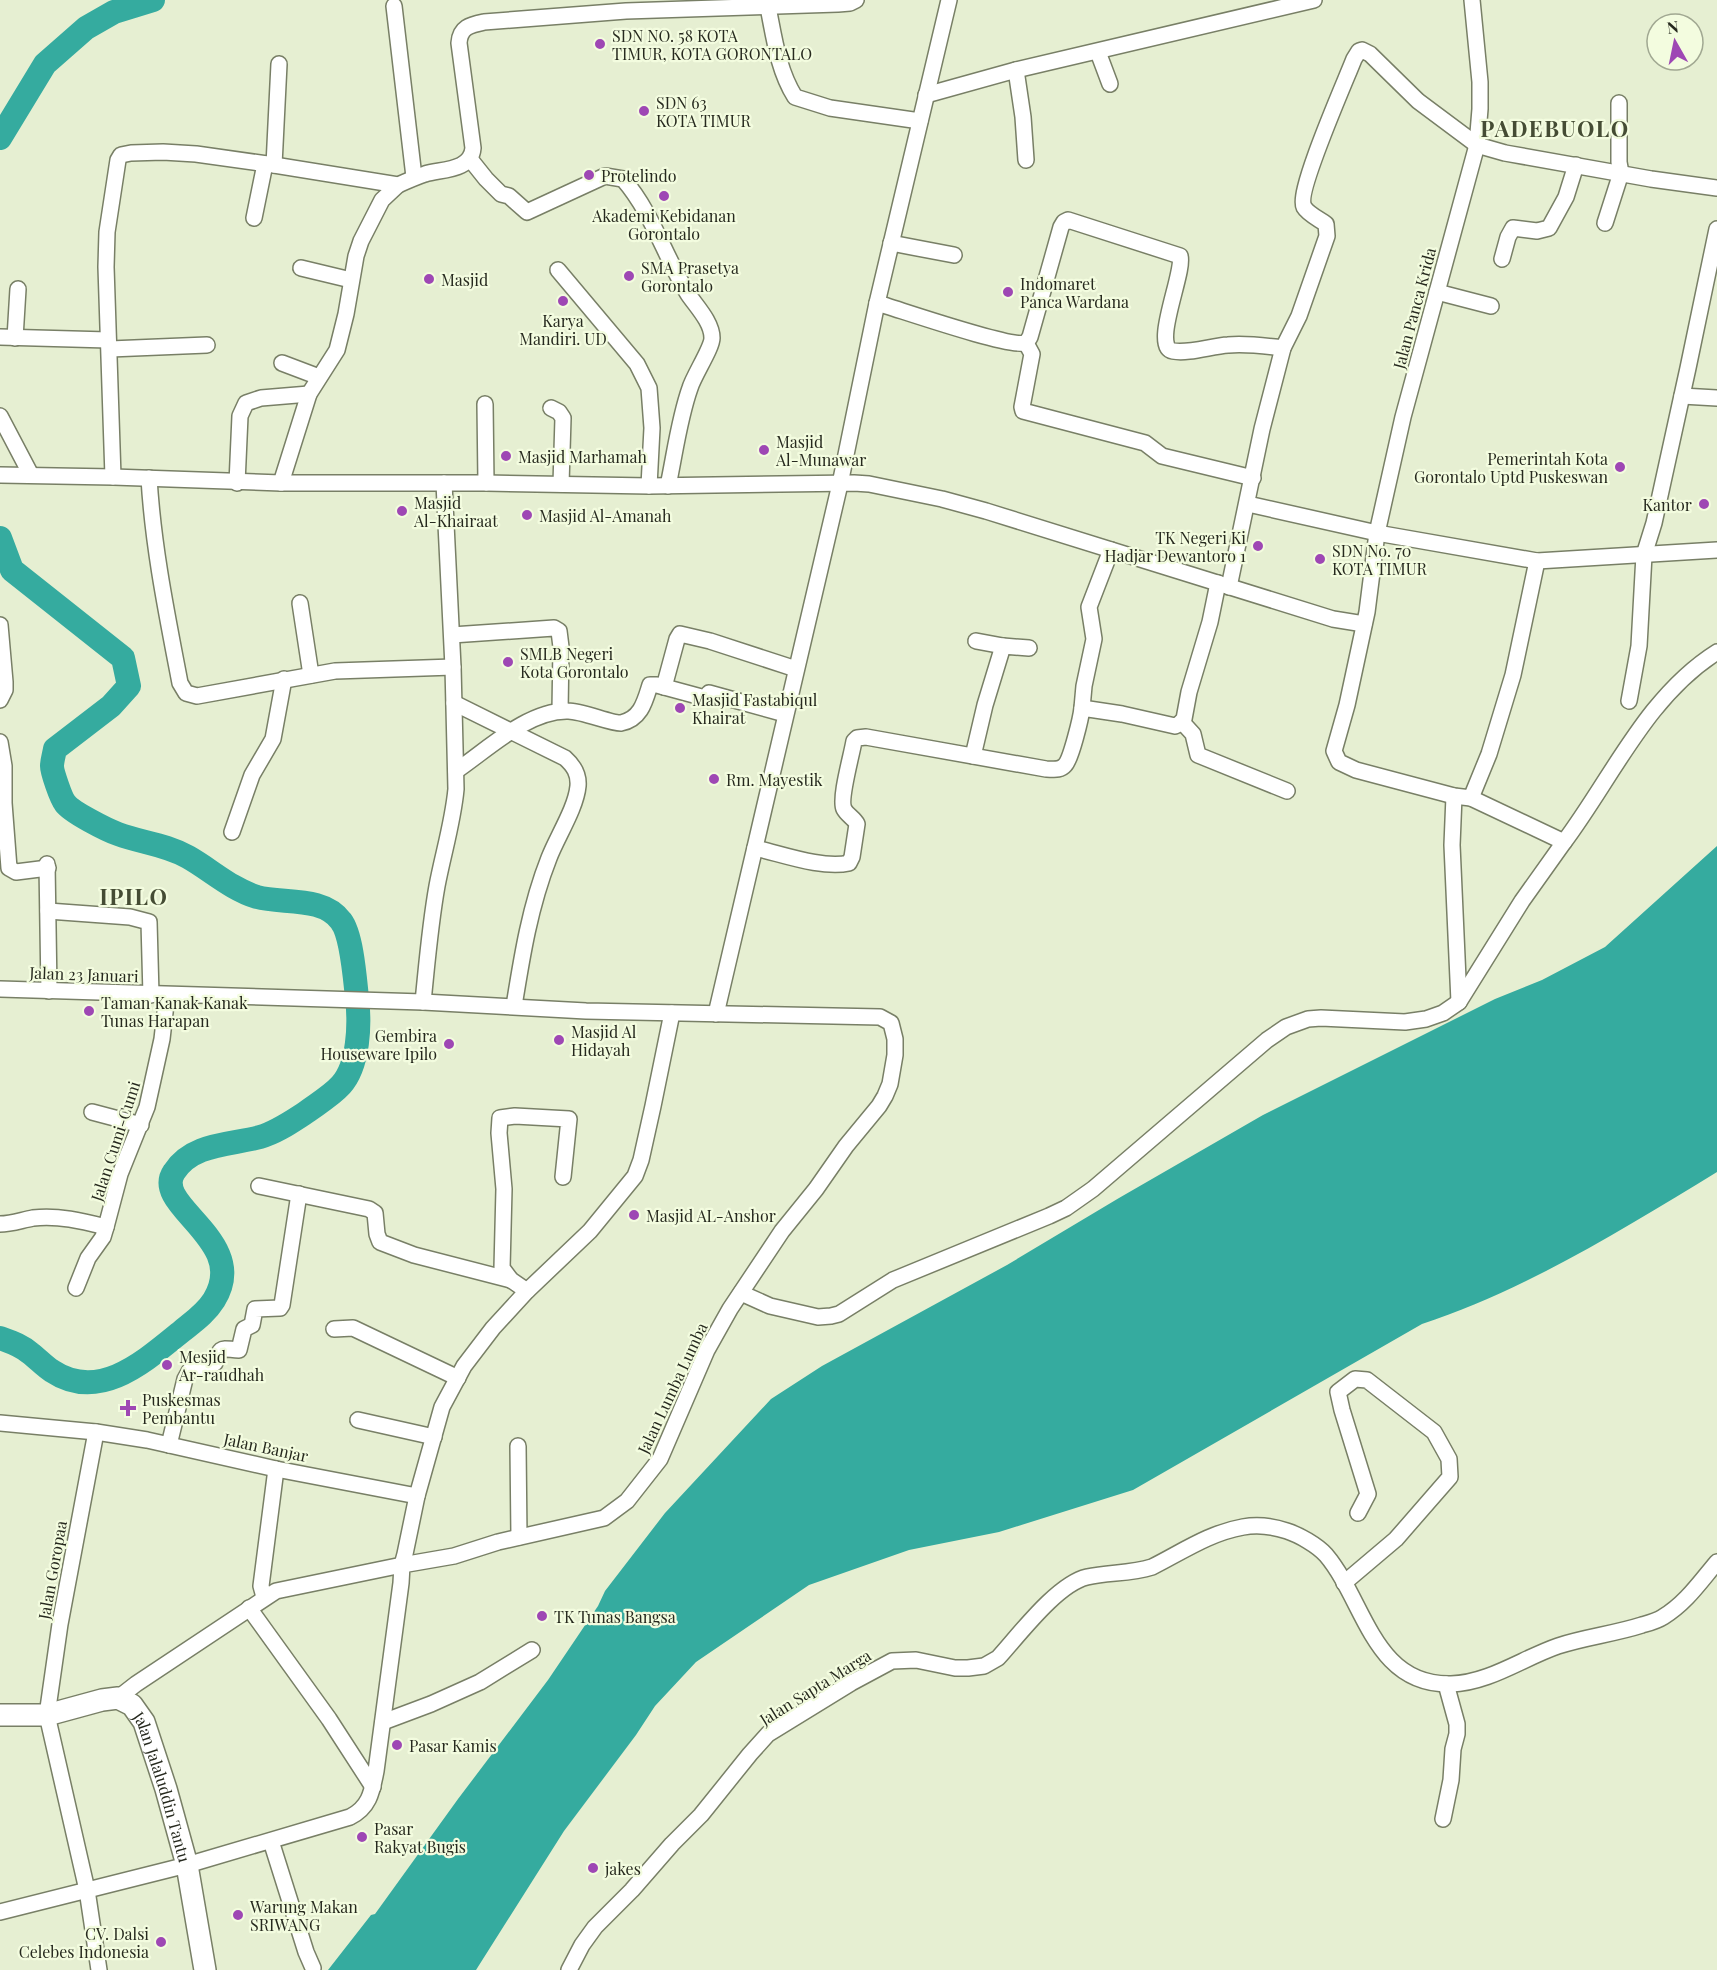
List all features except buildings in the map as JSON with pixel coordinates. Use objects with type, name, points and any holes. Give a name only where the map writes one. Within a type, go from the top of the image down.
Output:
[{"type":"highway","name":"Jalan Jalaluddin Tantu","points":[[0,1715],[47,1715],[118,1698],[132,1704],[144,1722],[166,1789],[187,1865],[206,1970]]},
{"type":"street","points":[[281,483],[309,394],[337,350],[356,256],[382,200],[398,185],[414,177],[452,169],[470,159],[473,148],[459,43],[462,30],[484,22],[626,11],[672,5],[768,7],[850,3],[856,0]]},
{"type":"street","points":[[716,1014],[840,484],[877,303],[949,0]]},
{"type":"street","points":[[926,95],[1016,70],[1313,0]]},
{"type":"street","name":"Jalan Panca Krida","points":[[1454,796],[1356,770],[1336,760],[1334,751],[1347,705],[1364,624],[1377,533],[1403,417],[1477,145],[1480,82],[1472,0]]},
{"type":"street","points":[[394,6],[414,177]]},
{"type":"street","points":[[768,7],[778,54],[788,86],[795,98],[830,108],[920,121]]},
{"type":"street","points":[[1082,708],[1175,726],[1182,722],[1248,504],[1262,429],[1283,348],[1299,316],[1327,236],[1326,224],[1304,208],[1302,201],[1311,167],[1356,53],[1362,50],[1370,54],[1418,101],[1477,145],[1506,153],[1717,188]]},
{"type":"street","points":[[1098,52],[1110,84]]},
{"type":"street","points":[[254,218],[269,164],[279,64]]},
{"type":"street","points":[[1016,70],[1026,160]]},
{"type":"street","points":[[1605,223],[1621,173],[1618,162],[1618,103]]},
{"type":"street","points":[[113,477],[106,267],[107,232],[118,160],[121,155],[163,152],[196,154],[398,185]]},
{"type":"street","points":[[470,159],[501,194],[508,196],[527,212],[605,177],[623,178],[642,205],[688,293],[711,330],[712,339],[688,391],[668,486]]},
{"type":"street","points":[[1502,259],[1513,228],[1537,231],[1549,228],[1566,197],[1576,165]]},
{"type":"street","points":[[877,303],[981,335],[1019,345],[1026,343],[1030,337],[1061,227],[1068,220],[1180,256],[1181,268],[1165,334],[1169,350],[1239,344],[1283,348]]},
{"type":"street","points":[[1629,701],[1639,646],[1644,555],[1654,523],[1713,270],[1717,229]]},
{"type":"street","points":[[891,243],[954,255]]},
{"type":"street","points":[[301,268],[351,280]]},
{"type":"street","points":[[558,270],[645,376],[649,388],[652,428],[649,486]]},
{"type":"street","points":[[18,289],[7,337],[109,344],[207,345]]},
{"type":"street","points":[[1437,292],[1491,306]]},
{"type":"street","points":[[1026,343],[1032,351],[1032,357],[1023,411],[1144,443],[1162,456],[1253,477]]},
{"type":"street","points":[[282,363],[320,377]]},
{"type":"street","points":[[237,483],[240,416],[246,403],[261,398],[309,394]]},
{"type":"street","points":[[1682,396],[1717,398]]},
{"type":"street","points":[[485,404],[486,483]]},
{"type":"street","points":[[551,408],[559,412],[563,418],[561,484]]},
{"type":"street","points":[[0,416],[31,475]]},
{"type":"street","points":[[4,475],[149,478],[237,483],[486,483],[649,486],[869,484],[942,499],[1333,619],[1364,624]]},
{"type":"street","points":[[149,478],[157,560],[183,691],[197,696],[311,675],[356,670],[453,667]]},
{"type":"street","points":[[423,1002],[426,960],[436,892],[454,807],[456,771],[444,483]]},
{"type":"street","points":[[1248,504],[1377,533],[1537,561],[1717,550]]},
{"type":"street","points":[[755,848],[813,861],[840,865],[849,863],[852,858],[857,824],[843,806],[844,788],[854,741],[857,738],[866,737],[1046,769],[1062,768],[1068,760],[1082,708],[1094,639],[1089,607],[1111,550]]},
{"type":"street","points":[[1471,798],[1489,754],[1507,696],[1537,561]]},
{"type":"street","points":[[300,603],[311,675]]},
{"type":"street","points":[[0,625],[5,690],[0,700]]},
{"type":"street","points":[[452,635],[554,628],[559,631],[560,711]]},
{"type":"street","points":[[664,687],[680,634],[710,641],[796,669]]},
{"type":"street","points":[[976,641],[1029,648]]},
{"type":"street","points":[[973,756],[985,705],[1003,646]]},
{"type":"street","points":[[741,1293],[770,1306],[792,1312],[818,1317],[839,1314],[893,1280],[959,1252],[1005,1236],[1073,1204],[1094,1189],[1267,1040],[1286,1027],[1298,1022],[1321,1018],[1405,1022],[1443,1013],[1459,1002],[1522,901],[1586,812],[1640,729],[1692,670],[1717,652]]},
{"type":"street","points":[[232,832],[252,775],[273,739],[284,679]]},
{"type":"street","points":[[456,771],[510,730],[560,711],[584,712],[620,723],[642,711],[650,685],[705,698],[709,693],[785,714]]},
{"type":"street","points":[[454,703],[565,758],[572,764],[579,778],[574,803],[548,860],[529,920],[514,1006]]},
{"type":"street","points":[[1182,722],[1193,734],[1198,754],[1287,791]]},
{"type":"street","points":[[0,742],[4,766],[4,803],[10,871],[47,866],[49,991]]},
{"type":"street","points":[[1459,1002],[1452,845],[1454,796],[1471,798],[1563,842]]},
{"type":"street","points":[[48,912],[130,917],[149,922],[152,995]]},
{"type":"street","name":"Jalan 23 Januari","points":[[0,990],[423,1002]]},
{"type":"street","name":"Jalan Cumi-Cumi","points":[[0,1224],[35,1218],[52,1218],[73,1219],[106,1227],[120,1174],[141,1125],[158,1058],[167,995]]},
{"type":"street","name":"Jalan Lumba Lumba","points":[[118,1698],[276,1591],[454,1556],[485,1545],[604,1518],[627,1501],[660,1459],[713,1337],[782,1231],[879,1106],[893,1074],[896,1039],[891,1023],[880,1017],[586,1011],[423,1002]]},
{"type":"street","points":[[0,1912],[187,1865],[271,1841],[350,1817],[365,1806],[373,1787],[383,1722],[402,1565],[417,1496],[442,1407],[464,1366],[493,1328],[590,1231],[635,1176],[641,1160],[672,1013]]},
{"type":"street","points":[[92,1112],[141,1125]]},
{"type":"street","points":[[527,1292],[505,1274],[502,1262],[504,1189],[499,1133],[500,1118],[516,1116],[569,1119],[563,1177]]},
{"type":"street","points":[[259,1186],[369,1209],[375,1213],[377,1234],[381,1242],[414,1255],[511,1281]]},
{"type":"street","points":[[169,1445],[185,1379],[190,1370],[215,1363],[219,1350],[222,1348],[238,1350],[244,1329],[252,1325],[255,1309],[280,1308],[282,1305],[299,1194]]},
{"type":"street","points":[[76,1288],[88,1258],[103,1237],[106,1227]]},
{"type":"street","points":[[333,1329],[353,1328],[458,1378]]},
{"type":"street","points":[[1344,1583],[1396,1539],[1450,1477],[1449,1459],[1434,1432],[1368,1380],[1355,1379],[1338,1392],[1368,1494],[1358,1513]]},
{"type":"street","points":[[358,1420],[434,1437]]},
{"type":"street","name":"Jalan Banjar","points":[[0,1423],[96,1432],[417,1496]]},
{"type":"street","name":"Jalan Goropaa","points":[[47,1715],[60,1624],[96,1432]]},
{"type":"street","points":[[518,1446],[519,1537]]},
{"type":"street","points":[[264,1597],[261,1586],[276,1468]]},
{"type":"street","name":"Jalan Sapta Marga","points":[[569,1970],[582,1945],[595,1927],[701,1815],[768,1734],[892,1661],[916,1660],[956,1668],[984,1666],[998,1658],[1047,1604],[1071,1585],[1086,1577],[1140,1571],[1209,1537],[1245,1526],[1265,1525],[1292,1533],[1324,1553],[1344,1583],[1374,1640],[1390,1659],[1410,1675],[1425,1681],[1446,1684],[1479,1679],[1557,1646],[1623,1631],[1663,1618],[1687,1599],[1717,1563]]},
{"type":"street","points":[[249,1608],[329,1719],[373,1787]]},
{"type":"street","points":[[383,1722],[480,1682],[532,1650]]},
{"type":"street","points":[[1443,1819],[1457,1734],[1457,1724],[1446,1684]]},
{"type":"street","points":[[47,1715],[87,1890],[99,1970]]},
{"type":"street","points":[[271,1841],[306,1952],[314,1968]]},
{"type":"water","points":[[1717,846],[1717,1172],[1573,1257],[1498,1294],[1422,1324],[1133,1490],[999,1532],[909,1550],[809,1585],[696,1662],[655,1706],[564,1831],[476,1970],[328,1970],[371,1915],[375,1914],[548,1680],[598,1606],[605,1591],[665,1513],[771,1399],[822,1366],[1007,1265],[1263,1115],[1495,999],[1542,980],[1605,947]]},
{"type":"waterway","points":[[0,138],[45,64],[86,28],[114,12],[153,0]]},
{"type":"waterway","points":[[0,538],[12,570],[123,658],[129,686],[111,706],[55,749],[52,769],[65,803],[82,816],[113,832],[179,853],[248,894],[267,899],[313,904],[333,913],[341,921],[348,936],[358,1008],[357,1044],[352,1067],[347,1077],[333,1093],[278,1130],[260,1137],[201,1150],[182,1162],[174,1172],[171,1185],[176,1198],[212,1242],[220,1259],[222,1279],[214,1300],[199,1317],[138,1365],[105,1380],[88,1382],[70,1380],[52,1371],[23,1348],[0,1338]]},
{"type":"place","name":"SDN NO. 58 KOTA TIMUR, KOTA GORONTALO","points":[[600,44]]},
{"type":"place","name":"SDN 63 KOTA TIMUR","points":[[644,111]]},
{"type":"place","name":"Protelindo","points":[[589,175]]},
{"type":"place","name":"Akademi Kebidanan Gorontalo","points":[[664,196]]},
{"type":"place","name":"SMA Prasetya Gorontalo","points":[[629,276]]},
{"type":"place","name":"Masjid","points":[[429,279]]},
{"type":"place","name":"Indomaret Panca Wardana","points":[[1008,292]]},
{"type":"place","name":"Karya Mandiri. UD","points":[[563,301]]},
{"type":"place","name":"Masjid Al-Munawar","points":[[764,450]]},
{"type":"place","name":"Masjid Marhamah","points":[[506,456]]},
{"type":"place","name":"Pemerintah Kota Gorontalo Uptd Puskeswan","points":[[1620,467]]},
{"type":"place","name":"Kantor","points":[[1704,504]]},
{"type":"place","name":"Masjid Al-Khairaat","points":[[402,511]]},
{"type":"place","name":"Masjid Al-Amanah","points":[[527,515]]},
{"type":"place","name":"TK Negeri Ki Hadjar Dewantoro 1","points":[[1258,546]]},
{"type":"place","name":"SDN No. 70 KOTA TIMUR","points":[[1320,559]]},
{"type":"place","name":"SMLB Negeri Kota Gorontalo","points":[[508,662]]},
{"type":"place","name":"Masjid Fastabiqul Khairat","points":[[680,708]]},
{"type":"place","name":"Rm. Mayestik","points":[[714,779]]},
{"type":"place","name":"Taman Kanak Kanak Tunas Harapan","points":[[89,1011]]},
{"type":"place","name":"Masjid Al Hidayah","points":[[559,1040]]},
{"type":"place","name":"Gembira Houseware Ipilo","points":[[449,1044]]},
{"type":"place","name":"Masjid AL-Anshor","points":[[634,1215]]},
{"type":"place","name":"Mesjid Ar-raudhah","points":[[167,1365]]},
{"type":"place","name":"Puskesmas Pembantu","points":[[128,1408]]},
{"type":"place","name":"TK Tunas Bangsa","points":[[542,1616]]},
{"type":"place","name":"Pasar Kamis","points":[[397,1745]]},
{"type":"place","name":"Pasar Rakyat Bugis","points":[[362,1837]]},
{"type":"place","name":"jakes","points":[[593,1868]]},
{"type":"place","name":"Warung Makan SRIWANG","points":[[238,1915]]},
{"type":"place","name":"CV. Dalsi Celebes Indonesia","points":[[161,1942]]},
{"type":"district","name":"PADEBUOLO","points":[[1555,128]]},
{"type":"district","name":"IPILO","points":[[134,896]]}]
